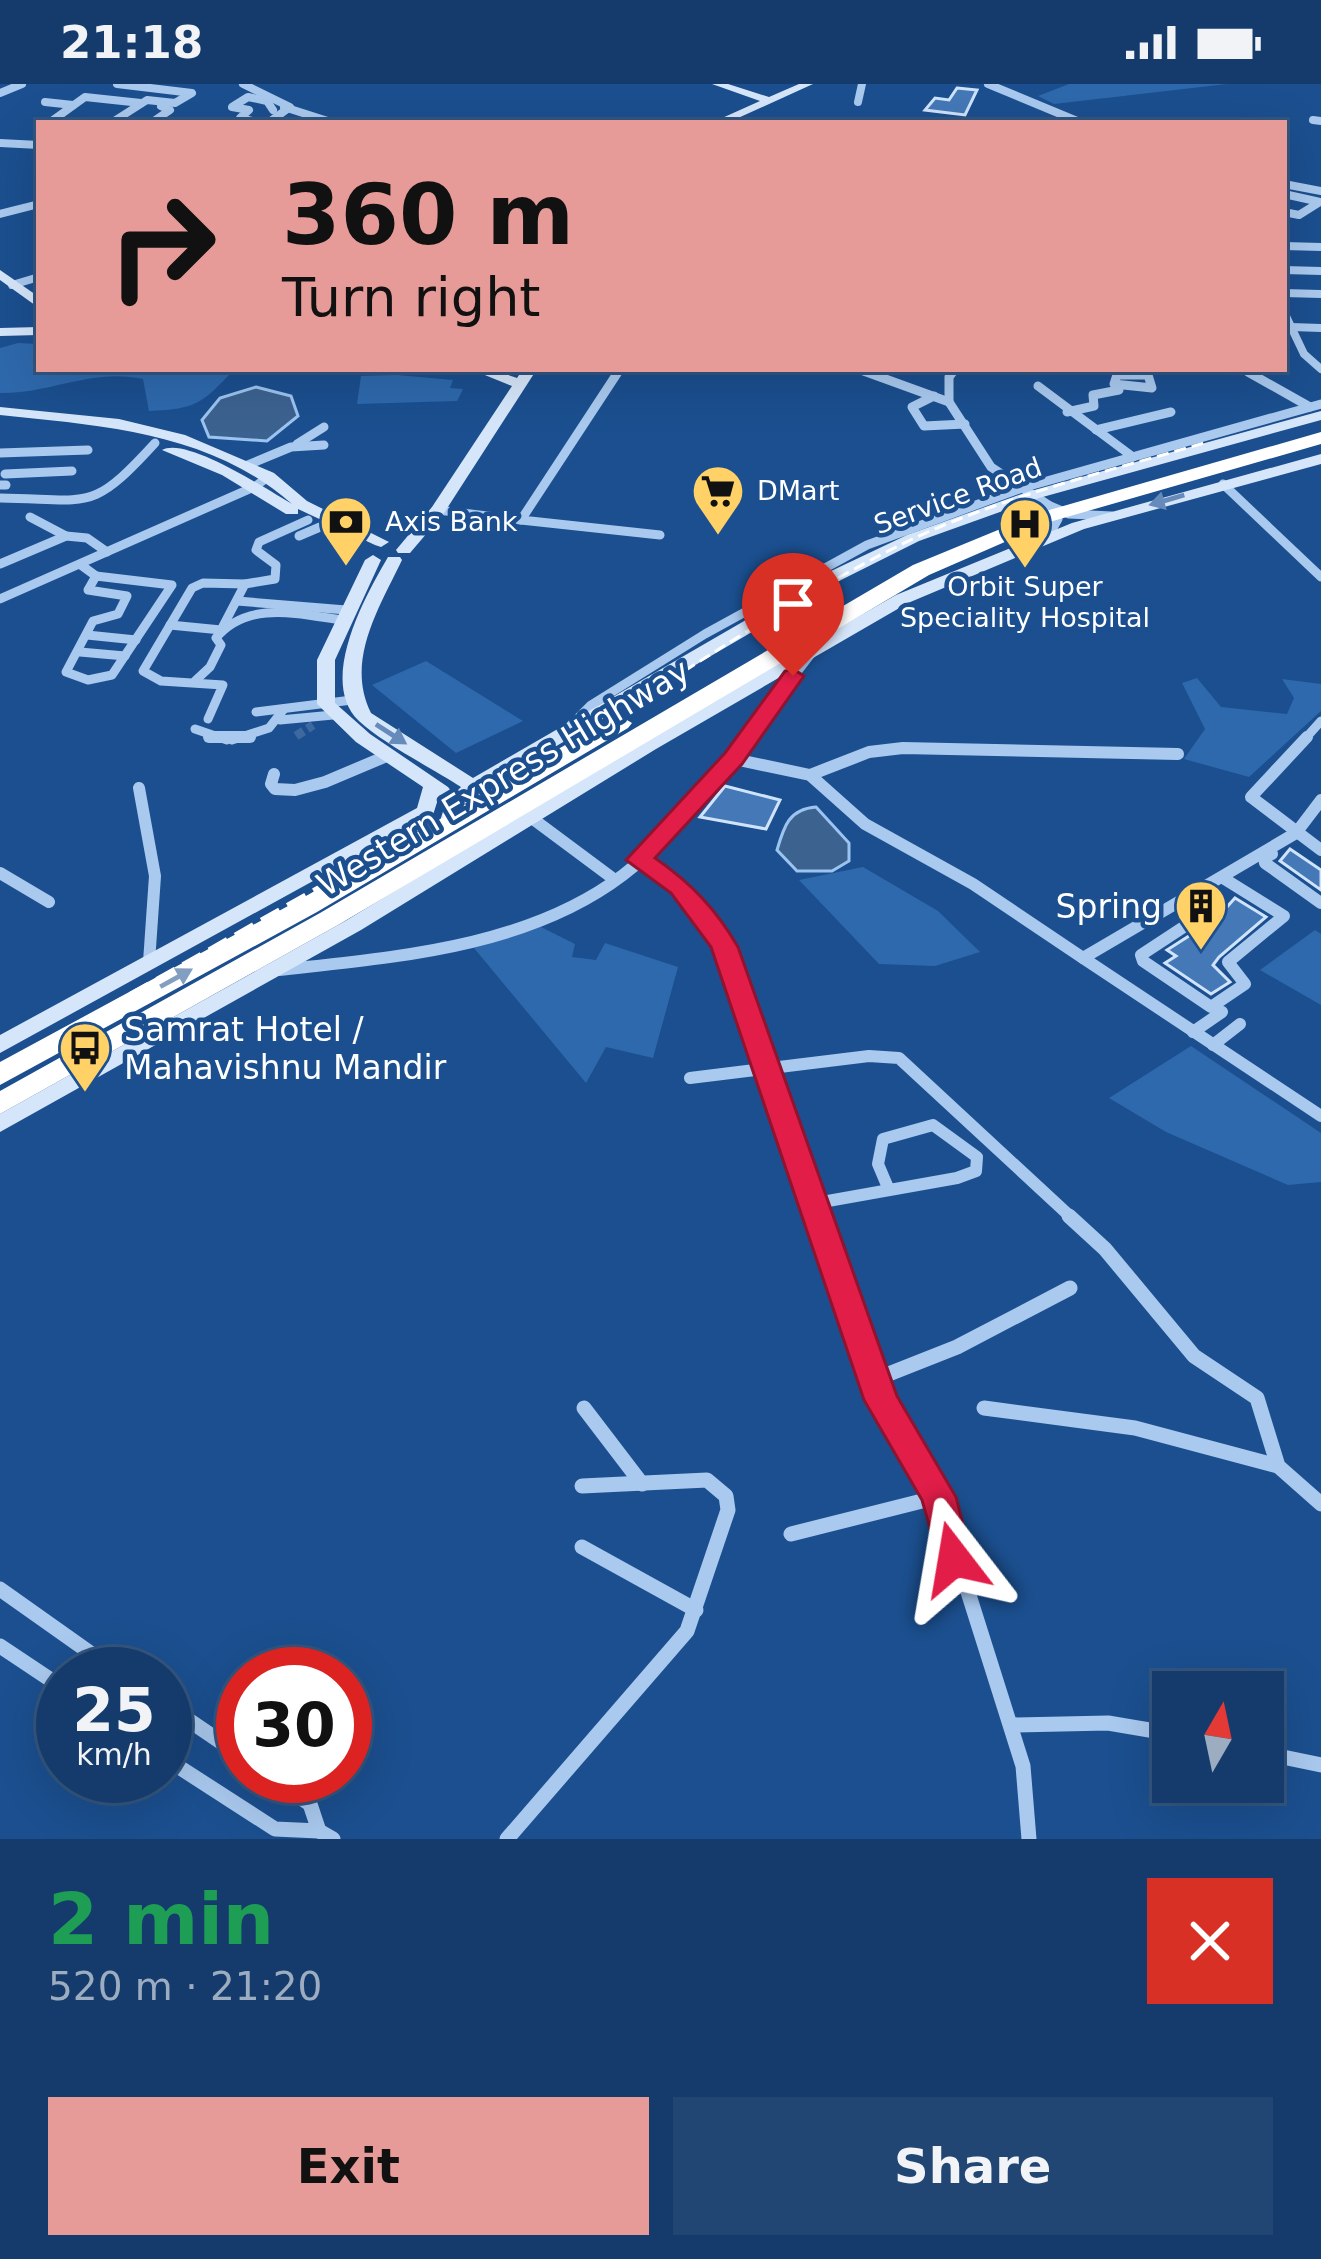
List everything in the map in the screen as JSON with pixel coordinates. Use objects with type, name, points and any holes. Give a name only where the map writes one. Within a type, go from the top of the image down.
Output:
[{"type":"highway","name":"Western Express Highway","points":[[0,1104],[329,919],[503,803],[723,674],[904,560],[1031,507],[1311,414]]},
{"type":"highway","name":"Western Express Highway","points":[[723,674],[971,546],[1046,517],[1321,438]]},
{"type":"highway","name":"Western Express Highway","points":[[0,1076],[308,906],[453,811],[503,803]]},
{"type":"main road","points":[[717,84],[764,99]]},
{"type":"main road","points":[[724,120],[789,84]]},
{"type":"main road","points":[[709,120],[808,84]]},
{"type":"main road","points":[[0,274],[36,302]]},
{"type":"main road","points":[[0,332],[36,331]]},
{"type":"main road","points":[[503,803],[364,716],[352,700],[353,659],[385,551],[438,510],[517,376]]},
{"type":"main road","points":[[453,811],[433,784],[333,712],[323,675],[344,615],[385,551],[423,510],[517,376]]},
{"type":"main road","points":[[0,411],[118,424],[184,440],[248,465],[314,523],[385,551]]},
{"type":"main road","name":"Service Road","points":[[503,803],[565,731],[804,586],[1027,492],[1311,414]]},
{"type":"main road","points":[[0,421],[161,446],[263,481],[385,551]]},
{"type":"main road","points":[[161,446],[184,440]]},
{"type":"main road","points":[[0,1124],[272,971],[503,803],[816,648],[902,599],[1048,537],[1321,459]]},
{"type":"main road","points":[[0,1045],[426,811],[433,784]]},
{"type":"street","points":[[0,93],[22,84]]},
{"type":"street","points":[[98,97],[113,84],[192,93],[175,104],[143,103],[116,120]]},
{"type":"street","points":[[243,84],[326,120]]},
{"type":"street","points":[[858,102],[862,84]]},
{"type":"street","points":[[988,84],[1074,120]]},
{"type":"street","points":[[53,120],[85,97],[98,97],[170,108],[155,120]]},
{"type":"street","points":[[248,120],[240,118],[249,110],[232,107],[247,98],[276,110],[306,113]]},
{"type":"street","points":[[45,102],[73,105]]},
{"type":"street","points":[[270,120],[276,110],[290,107]]},
{"type":"street","points":[[22,144],[36,133]]},
{"type":"street","points":[[0,143],[36,146]]},
{"type":"street","points":[[1287,185],[1321,191]]},
{"type":"street","points":[[1287,195],[1320,202]]},
{"type":"street","points":[[1287,213],[1299,215],[1320,202]]},
{"type":"street","points":[[0,214],[36,205]]},
{"type":"street","points":[[1287,246],[1321,247]]},
{"type":"street","points":[[1287,270],[1321,271]]},
{"type":"street","points":[[12,285],[36,278]]},
{"type":"street","points":[[1287,293],[1321,294]]},
{"type":"street","points":[[1287,318],[1304,354],[1321,369]]},
{"type":"street","points":[[1291,327],[1321,328]]},
{"type":"street","points":[[521,520],[618,372]]},
{"type":"street","points":[[867,372],[949,402],[992,467],[1050,506],[1069,514],[1112,516]]},
{"type":"street","points":[[949,402],[953,372]]},
{"type":"street","points":[[1248,373],[1311,414]]},
{"type":"street","points":[[1038,386],[1133,457]]},
{"type":"street","points":[[1067,412],[1094,406],[1094,395],[1119,390]]},
{"type":"street","points":[[934,395],[912,407],[924,426],[965,424]]},
{"type":"street","points":[[1096,430],[1172,412]]},
{"type":"street","points":[[1098,471],[1133,457],[1311,414]]},
{"type":"street","points":[[248,465],[291,448],[324,427]]},
{"type":"street","points":[[291,448],[324,445]]},
{"type":"street","points":[[88,450],[5,453],[1,498],[72,500],[104,494],[161,446]]},
{"type":"street","points":[[20,473],[25,452]]},
{"type":"street","points":[[4,481],[20,473],[72,471]]},
{"type":"street","points":[[0,599],[263,481]]},
{"type":"street","points":[[1223,484],[1321,577]]},
{"type":"street","points":[[1048,537],[1058,519],[1050,506]]},
{"type":"street","points":[[438,510],[661,536]]},
{"type":"street","points":[[30,517],[66,536],[87,538],[107,552]]},
{"type":"street","points":[[299,536],[314,523]]},
{"type":"street","points":[[208,719],[224,687],[145,676],[170,625],[196,585],[274,579],[276,566],[256,550],[259,542],[314,523]]},
{"type":"street","points":[[0,564],[66,536]]},
{"type":"street","points":[[81,565],[96,576],[172,584],[108,678],[67,676],[93,621],[118,614],[127,596],[88,590],[96,576]]},
{"type":"street","points":[[195,681],[210,668],[220,645],[216,638],[245,584]]},
{"type":"street","points":[[237,601],[344,615]]},
{"type":"street","points":[[170,625],[221,629],[258,612],[344,615]]},
{"type":"street","points":[[87,635],[136,640]]},
{"type":"street","points":[[272,971],[367,963],[518,927],[553,915],[615,880],[734,758],[816,648]]},
{"type":"street","points":[[80,652],[125,656]]},
{"type":"street","points":[[313,725],[352,700]]},
{"type":"street","points":[[256,712],[333,712]]},
{"type":"street","points":[[195,729],[204,736],[244,738],[282,715]]},
{"type":"street","points":[[1321,721],[1251,796],[1321,850]]},
{"type":"street","points":[[734,758],[809,775],[869,752],[903,748],[1178,754]]},
{"type":"street","points":[[274,774],[271,784],[275,789],[295,790],[389,755]]},
{"type":"street","points":[[809,775],[826,796],[862,825],[974,884],[1321,1116]]},
{"type":"street","points":[[139,788],[155,876],[149,962]]},
{"type":"street","points":[[1083,958],[1296,833],[1321,800]]},
{"type":"street","points":[[503,803],[615,880]]},
{"type":"street","points":[[1321,860],[1294,843],[1264,861],[1321,903]]},
{"type":"street","points":[[639,860],[680,887],[709,920],[724,947],[881,1400],[938,1497],[1023,1766],[1029,1839]]},
{"type":"street","points":[[0,873],[49,902]]},
{"type":"street","points":[[1211,909],[1141,955],[1143,961],[1211,1007],[1245,984],[1228,962],[1284,916],[1223,878]]},
{"type":"street","points":[[1193,1033],[1222,1012]]},
{"type":"street","points":[[1213,1045],[1240,1024]]},
{"type":"street","points":[[690,1078],[868,1056],[899,1058],[1105,1249],[1194,1356],[1257,1399],[1278,1466],[1321,1504]]},
{"type":"street","points":[[812,1204],[890,1190],[967,1175],[976,1171],[977,1157],[933,1125],[895,1132],[883,1138],[878,1164],[890,1190]]},
{"type":"street","points":[[876,1379],[957,1347],[1070,1288]]},
{"type":"street","points":[[584,1408],[642,1484]]},
{"type":"street","points":[[984,1408],[1135,1428],[1278,1466]]},
{"type":"street","points":[[507,1839],[687,1631],[721,1537],[727,1496],[707,1480],[582,1486]]},
{"type":"street","points":[[791,1534],[938,1497]]},
{"type":"street","points":[[582,1547],[695,1610]]},
{"type":"street","points":[[0,1588],[79,1647]]},
{"type":"street","points":[[0,1646],[36,1670]]},
{"type":"street","points":[[1011,1725],[1108,1723],[1152,1730]]},
{"type":"street","points":[[1284,1758],[1321,1765]]},
{"type":"street","points":[[192,1775],[275,1829],[322,1836],[309,1803]]},
{"type":"shaded area","points":[[1069,84],[1227,84],[1054,104],[1038,96]]},
{"type":"shaded area","points":[[36,344],[36,372],[232,372],[198,402],[149,411],[143,379],[124,376],[0,393],[0,348]]},
{"type":"shaded area","points":[[361,376],[453,380],[450,388],[463,389],[457,401],[357,404]]},
{"type":"shaded area","points":[[256,387],[291,396],[298,416],[267,441],[209,437],[202,420],[220,398]]},
{"type":"shaded area","points":[[426,661],[523,721],[456,753],[372,685]]},
{"type":"shaded area","points":[[1197,678],[1221,707],[1287,714],[1294,698],[1282,679],[1321,684],[1321,711],[1249,777],[1184,759],[1205,729],[1182,683]]},
{"type":"shaded area","points":[[816,807],[849,843],[849,861],[832,871],[797,871],[777,850],[782,833],[800,811]]},
{"type":"shaded area","points":[[863,867],[938,911],[980,952],[935,966],[879,964],[799,880]]},
{"type":"shaded area","points":[[539,926],[575,944],[572,957],[596,960],[605,943],[678,967],[653,1058],[606,1047],[586,1083],[474,948]]},
{"type":"shaded area","points":[[1315,930],[1321,934],[1321,1005],[1260,970]]},
{"type":"shaded area","points":[[1191,1046],[1321,1133],[1321,1182],[1288,1185],[1166,1132],[1109,1098]]},
{"type":"building","points":[[957,88],[977,90],[965,115],[925,110],[935,98],[949,100]]},
{"type":"building","points":[[725,786],[780,800],[766,829],[700,817]]},
{"type":"building","points":[[1290,849],[1321,870],[1321,890],[1280,861]]},
{"type":"building","name":"Spring","points":[[1235,898],[1266,917],[1213,965],[1230,982],[1211,994],[1165,963],[1176,956],[1167,950],[1217,918]]},
{"type":"tunnel","points":[[296,736],[313,725]]},
{"type":"railway","points":[[581,739],[777,613],[900,545],[1011,500],[1204,443]]},
{"type":"railway","points":[[0,1068],[581,739]]},
{"type":"place","name":"DMart","points":[[718,537]]},
{"type":"place","name":"Axis Bank","points":[[346,568]]},
{"type":"place","name":"Orbit Super Speciality Hospital","points":[[1025,570]]},
{"type":"place","name":"Spring","points":[[1201,952]]},
{"type":"place","name":"Samrat Hotel / Mahavishnu Mandir","points":[[85,1094]]},
{"type":"route","points":[[793,676],[734,758],[639,860],[680,887],[709,920],[724,947],[881,1400],[938,1497],[954,1559]]}]
